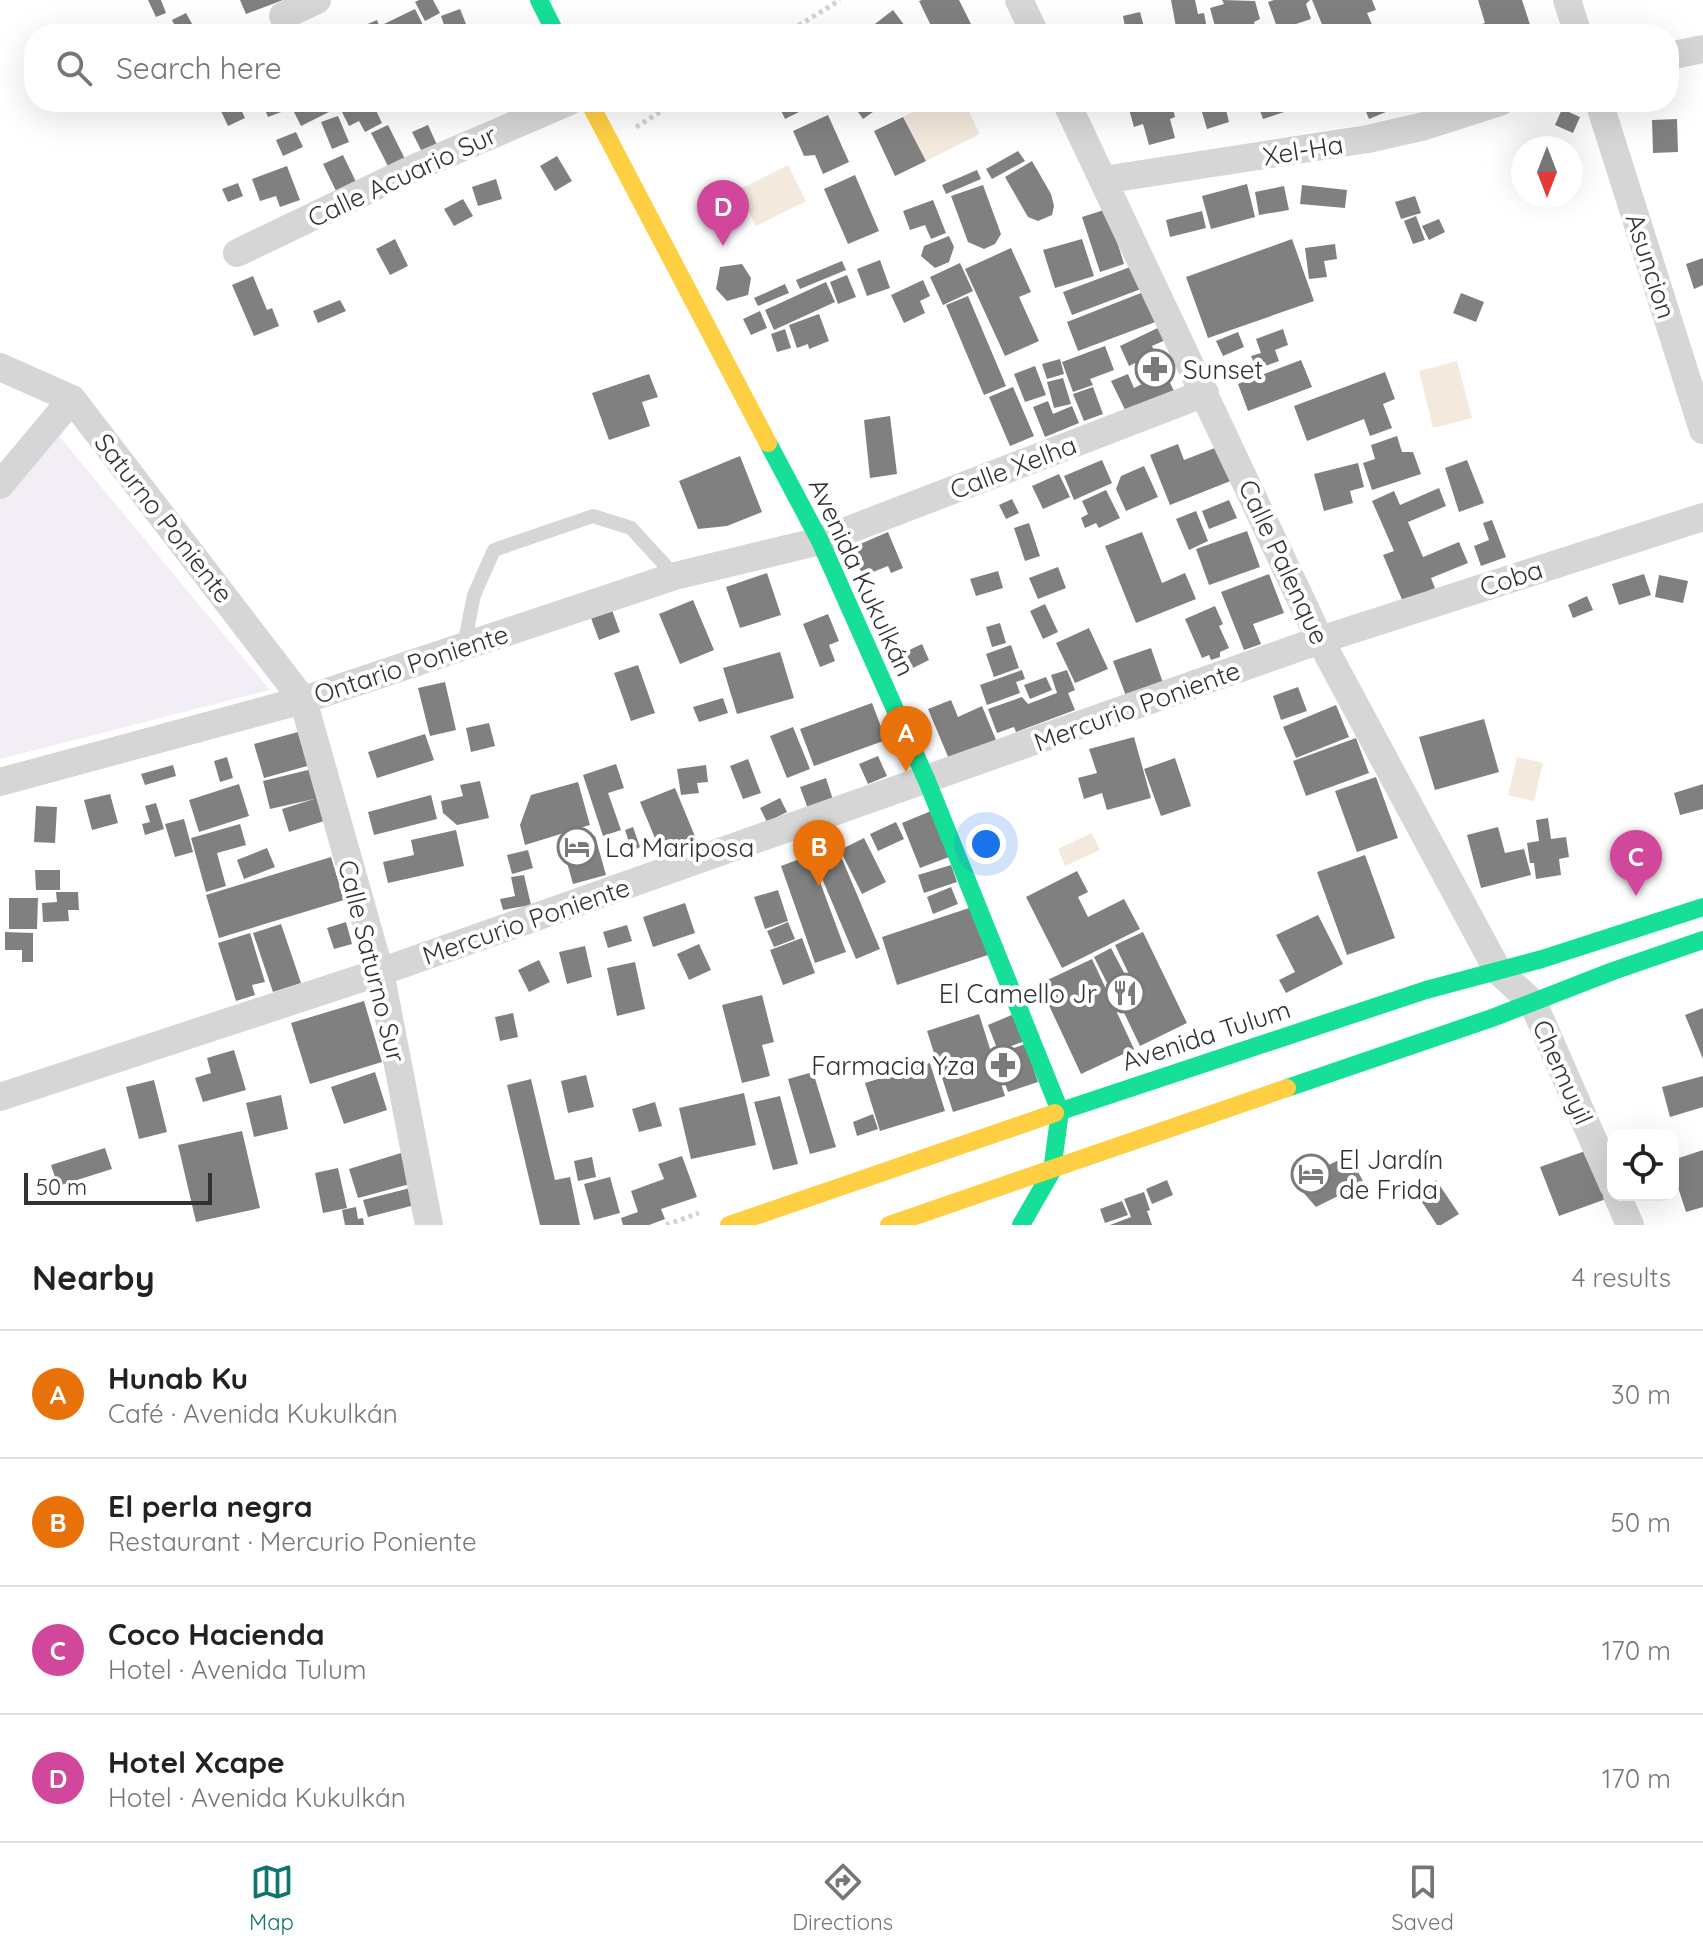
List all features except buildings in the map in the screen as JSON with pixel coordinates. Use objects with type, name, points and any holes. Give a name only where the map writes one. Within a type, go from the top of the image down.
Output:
[{"type":"main road","points":[[539,0],[551,24]]},
{"type":"main road","name":"Avenida Kukulkán","points":[[594,112],[820,541],[927,781],[1060,1111],[1052,1171],[1021,1225]]},
{"type":"main road","name":"Avenida Tulum","points":[[729,1225],[1426,990],[1498,971],[1703,907]]},
{"type":"main road","points":[[889,1225],[1533,1003],[1703,940]]},
{"type":"street","points":[[283,16],[317,0]]},
{"type":"street","points":[[1019,0],[1030,24]]},
{"type":"street","points":[[1567,0],[1575,24]]},
{"type":"street","points":[[1679,54],[1703,49]]},
{"type":"street","name":"Calle Acuario Sur","points":[[237,253],[412,169],[545,112]]},
{"type":"street","name":"Calle Palenque","points":[[1071,112],[1320,640],[1498,971],[1533,1003]]},
{"type":"street","name":"Xel-Ha","points":[[1103,180],[1368,139],[1469,112]]},
{"type":"street","name":"Asuncion","points":[[1602,112],[1703,430]]},
{"type":"street","name":"Saturno Poniente","points":[[0,367],[72,399],[303,700]]},
{"type":"street","name":"Calle Xelha","points":[[820,541],[1205,393]]},
{"type":"street","points":[[0,485],[72,399]]},
{"type":"street","name":"Coba","points":[[1320,640],[1703,517]]},
{"type":"street","name":"Ontario Poniente","points":[[0,782],[303,700],[675,576],[820,541]]},
{"type":"street","name":"Mercurio Poniente","points":[[0,1097],[380,972],[1320,640]]},
{"type":"street","name":"Calle Saturno Sur","points":[[303,700],[380,972],[429,1225]]},
{"type":"street","name":"Chemuyil","points":[[1533,1003],[1607,1171]]},
{"type":"street","points":[[1620,1201],[1630,1225]]},
{"type":"lane","points":[[464,647],[474,595],[494,550],[593,516],[631,528],[675,576]]},
{"type":"path","points":[[801,24],[840,0]]},
{"type":"path","points":[[609,144],[660,112]]},
{"type":"shaded area","points":[[913,112],[969,112],[980,134],[926,161],[903,117]]},
{"type":"shaded area","points":[[788,165],[806,201],[756,226],[738,190]]},
{"type":"shaded area","points":[[1457,361],[1472,418],[1433,428],[1419,371]]},
{"type":"shaded area","points":[[53,429],[270,690],[0,759],[0,495]]},
{"type":"shaded area","points":[[1517,757],[1543,763],[1534,801],[1508,795]]},
{"type":"shaded area","points":[[1092,833],[1100,850],[1065,866],[1058,849]]},
{"type":"traffic: fast","points":[[539,0],[551,24]]},
{"type":"traffic: fast","points":[[768,443],[820,541],[927,781],[1060,1111],[1052,1171],[1021,1225]]},
{"type":"traffic: fast","points":[[1055,1113],[1426,990],[1542,959],[1703,907]]},
{"type":"traffic: fast","points":[[1287,1088],[1492,1018],[1703,940]]},
{"type":"traffic: slow","points":[[594,112],[768,443]]},
{"type":"traffic: slow","points":[[889,1225],[1287,1088]]},
{"type":"traffic: slow","points":[[729,1225],[1055,1113]]},
{"type":"place","name":"Hotel Xcape","points":[[723,246]]},
{"type":"place","name":"Sunset","points":[[1155,369]]},
{"type":"place","name":"Hunab Ku","points":[[906,772]]},
{"type":"place","name":"La Mariposa","points":[[577,847]]},
{"type":"place","name":"El perla negra","points":[[819,886]]},
{"type":"place","name":"Coco Hacienda","points":[[1636,896]]},
{"type":"place","name":"El Camello Jr","points":[[1125,993]]},
{"type":"place","name":"Farmacia Yza","points":[[1003,1065]]},
{"type":"place","name":"El Jardín de Frida","points":[[1311,1174]]}]
